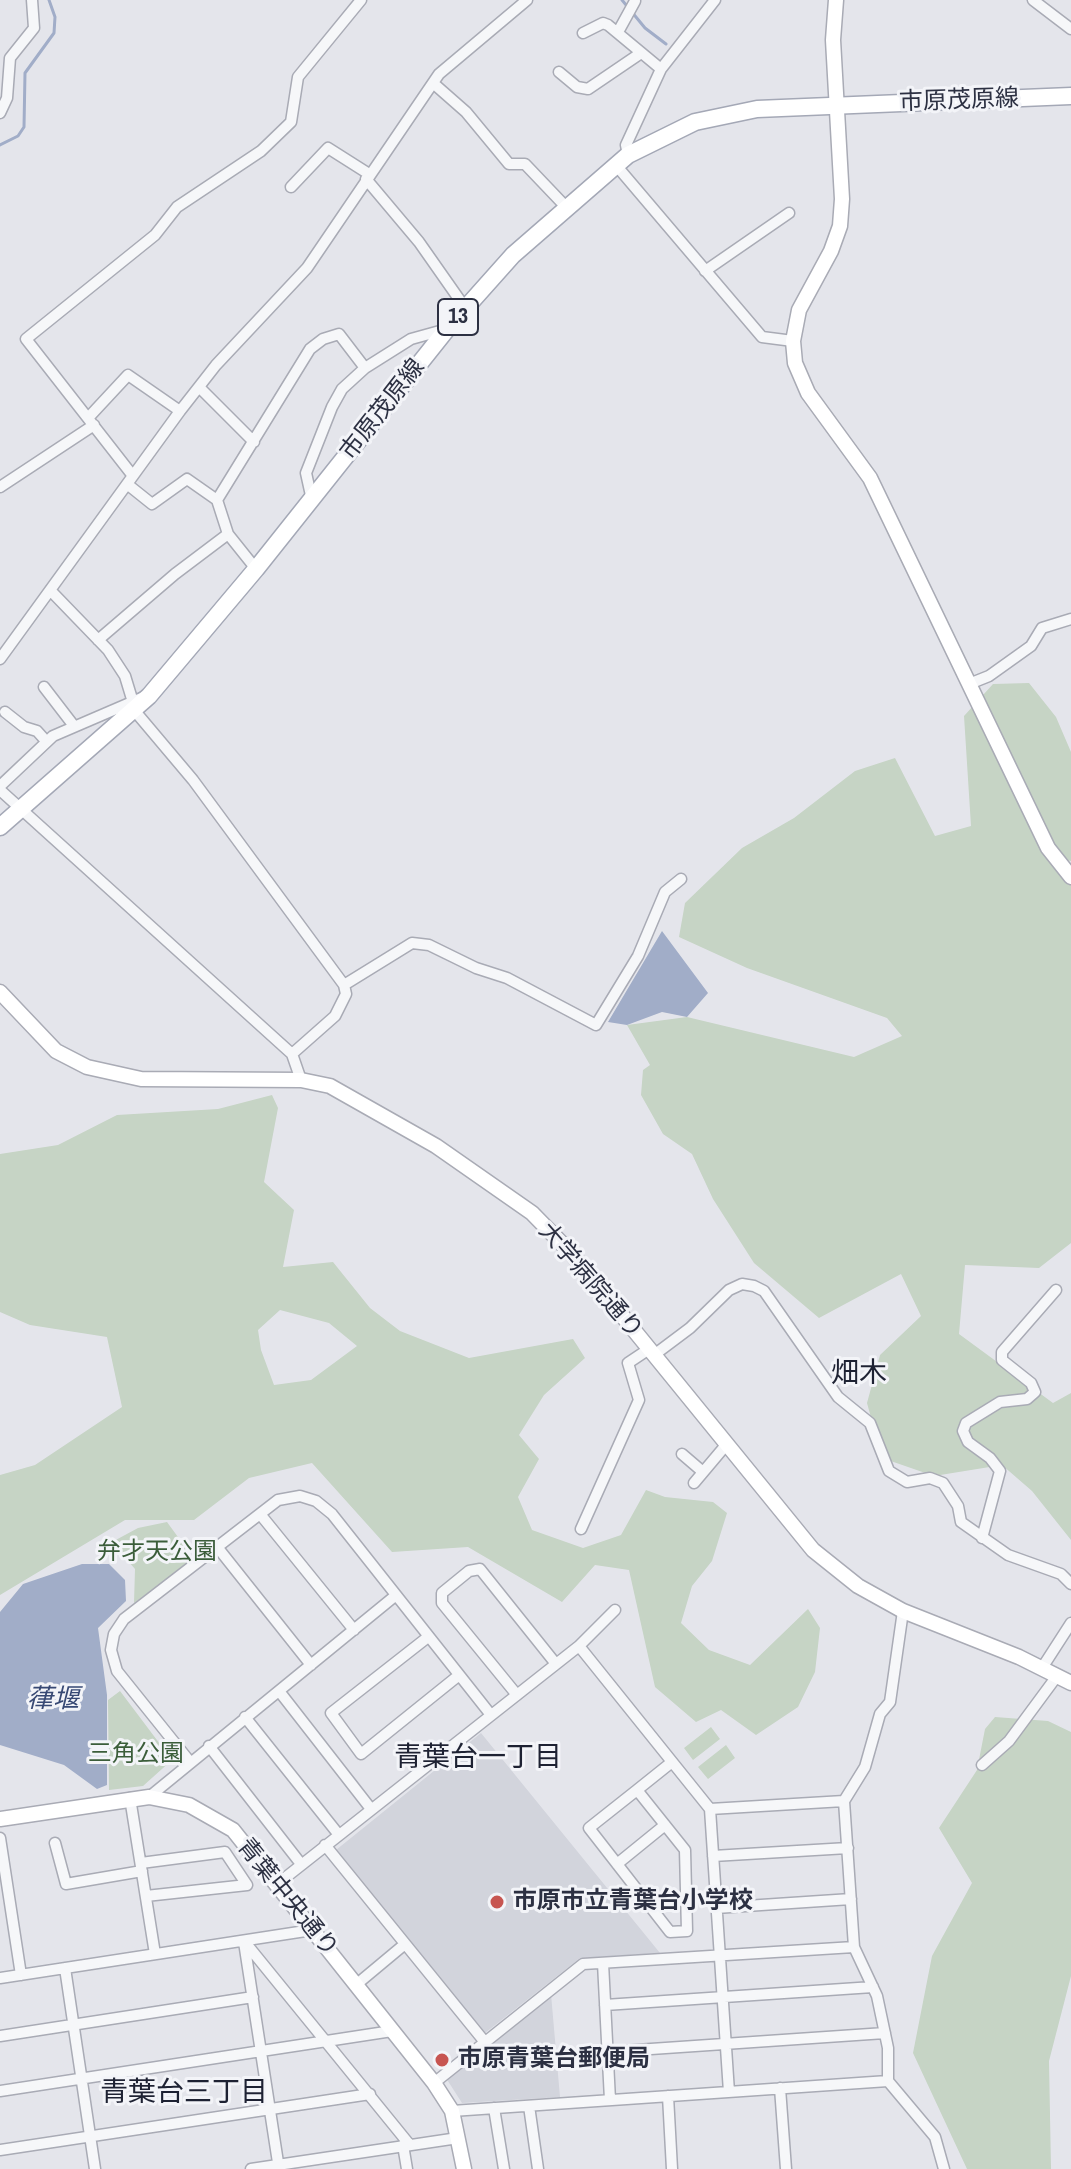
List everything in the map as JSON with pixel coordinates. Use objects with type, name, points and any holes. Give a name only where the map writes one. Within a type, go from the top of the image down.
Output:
[{"type":"main road","name":"市原茂原線","points":[[0,827],[139,702],[256,569],[447,329],[513,255],[622,160],[661,136],[712,116],[757,109],[1071,96]]},
{"type":"street","points":[[0,113],[7,98],[10,58],[34,28],[32,0]]},
{"type":"street","points":[[256,569],[228,534],[217,500],[187,479],[152,504],[130,480],[91,421],[26,339],[155,235],[177,207],[261,151],[291,122],[298,77],[361,0]]},
{"type":"street","points":[[0,659],[180,411],[307,268],[433,83],[456,57],[527,0]]},
{"type":"street","points":[[619,0],[627,13]]},
{"type":"street","points":[[715,0],[661,69],[622,160],[705,271],[762,337],[793,341]]},
{"type":"street","points":[[836,0],[836,105],[842,185],[840,226],[831,251],[799,310],[793,341],[795,363],[808,393],[870,478],[1048,848],[1071,877]]},
{"type":"street","points":[[1033,0],[1071,29]]},
{"type":"street","points":[[618,32],[636,2]]},
{"type":"street","points":[[583,33],[603,23],[661,69]]},
{"type":"street","points":[[559,72],[577,87],[588,89],[641,53]]},
{"type":"street","points":[[433,83],[466,112],[509,164],[525,164],[566,207]]},
{"type":"street","points":[[291,187],[328,148],[367,177],[419,242],[466,309]]},
{"type":"street","points":[[705,271],[789,213]]},
{"type":"street","points":[[312,500],[306,473],[332,407],[352,377],[411,339],[447,329]]},
{"type":"street","points":[[217,500],[310,349],[323,339],[339,334],[365,368]]},
{"type":"street","points":[[0,487],[91,421],[128,375],[180,411]]},
{"type":"street","points":[[199,387],[254,442]]},
{"type":"street","points":[[98,640],[228,534]]},
{"type":"street","points":[[50,590],[98,640],[125,676],[139,702],[193,780],[344,985],[346,994],[335,1016],[292,1054]]},
{"type":"street","points":[[969,684],[989,676],[1031,646],[1042,628],[1071,619]]},
{"type":"street","points":[[44,687],[74,726]]},
{"type":"street","points":[[139,702],[74,726],[46,741],[2,781],[22,809],[292,1054],[301,1080]]},
{"type":"street","points":[[5,712],[24,727],[37,731],[46,741]]},
{"type":"street","points":[[344,985],[412,943],[429,945],[476,968],[507,978],[596,1025],[638,956],[659,902],[665,892],[681,879]]},
{"type":"street","name":"大学病院通り","points":[[0,992],[56,1051],[87,1067],[141,1079],[301,1080],[330,1086],[436,1146],[532,1213],[572,1254],[813,1550],[858,1586],[903,1611],[1064,1680]]},
{"type":"street","points":[[581,1529],[639,1400],[628,1363],[690,1328],[729,1290],[742,1284],[754,1286],[772,1302],[838,1397],[870,1423],[889,1471],[907,1482],[930,1478],[943,1483],[958,1506],[961,1522],[1008,1555],[1061,1574],[1071,1584]]},
{"type":"street","points":[[982,1538],[1000,1471],[990,1458],[968,1442],[963,1431],[966,1423],[1000,1402],[1027,1399],[1035,1392],[1031,1383],[1002,1360],[1002,1352],[1056,1290]]},
{"type":"street","points":[[694,1483],[726,1445]]},
{"type":"street","points":[[682,1454],[703,1472]]},
{"type":"street","points":[[190,1762],[117,1671],[111,1650],[114,1634],[124,1619],[278,1500],[300,1496],[316,1501],[332,1514],[491,1715]]},
{"type":"street","points":[[260,1514],[354,1630]]},
{"type":"street","points":[[218,1548],[311,1665]]},
{"type":"street","points":[[517,1695],[442,1603],[442,1593],[469,1571],[480,1569],[556,1664]]},
{"type":"street","points":[[149,1797],[395,1596]]},
{"type":"street","points":[[276,1885],[579,1646],[615,1610]]},
{"type":"street","points":[[903,1611],[890,1702],[880,1714],[865,1767],[844,1801],[854,1947],[873,1987],[885,2033],[888,2081],[935,2137],[944,2169]]},
{"type":"street","points":[[1042,1668],[1071,1623]]},
{"type":"street","points":[[428,1637],[331,1713],[361,1754],[458,1676]]},
{"type":"street","points":[[579,1646],[710,1809],[729,2092]]},
{"type":"street","points":[[982,1765],[1009,1741],[1064,1680]]},
{"type":"street","points":[[279,1691],[371,1809]]},
{"type":"street","points":[[245,1717],[339,1835]]},
{"type":"street","points":[[209,1746],[301,1864]]},
{"type":"street","points":[[637,1790],[685,1850],[687,1931],[670,1932],[589,1828],[672,1762]]},
{"type":"street","name":"青葉中央通り","points":[[0,1819],[149,1797],[189,1805],[233,1830],[434,2083],[452,2111],[464,2169]]},
{"type":"street","points":[[130,1798],[155,1954]]},
{"type":"street","points":[[710,1809],[844,1801]]},
{"type":"street","points":[[617,1864],[665,1825]]},
{"type":"street","points":[[0,1838],[21,1975]]},
{"type":"street","points":[[55,1843],[66,1884],[225,1852],[247,1885],[146,1896]]},
{"type":"street","points":[[325,1845],[484,2041]]},
{"type":"street","points":[[713,1856],[848,1848]]},
{"type":"street","points":[[716,1908],[851,1899]]},
{"type":"street","points":[[0,1978],[312,1930]]},
{"type":"street","points":[[244,1941],[278,2167]]},
{"type":"street","points":[[244,1941],[370,2094],[406,2145],[407,2169]]},
{"type":"street","points":[[357,1984],[405,1944]]},
{"type":"street","points":[[434,2083],[576,1967],[719,1954],[854,1947]]},
{"type":"street","points":[[603,1963],[610,2100]]},
{"type":"street","points":[[65,1968],[95,2169]]},
{"type":"street","points":[[605,2005],[873,1987]]},
{"type":"street","points":[[0,2036],[253,1997]]},
{"type":"street","points":[[0,2091],[330,2043],[392,2031]]},
{"type":"street","points":[[607,2052],[885,2033]]},
{"type":"street","points":[[452,2111],[888,2081]]},
{"type":"street","points":[[780,2088],[786,2169]]},
{"type":"street","points":[[0,2150],[370,2094]]},
{"type":"street","points":[[668,2096],[672,2169]]},
{"type":"street","points":[[529,2106],[538,2169]]},
{"type":"street","points":[[494,2108],[504,2169]]},
{"type":"street","points":[[251,2169],[458,2138]]},
{"type":"shaded area","name":"市原市立青葉台小学校","points":[[481,1733],[660,1953],[580,1958],[485,2033],[481,2032],[336,1850]]},
{"type":"shaded area","points":[[551,1994],[560,2097],[462,2103],[446,2078]]},
{"type":"green space","points":[[1029,683],[1056,717],[1071,752],[1071,861],[1060,859],[1071,881],[1071,1243],[1039,1268],[965,1265],[959,1334],[1053,1403],[1071,1393],[1071,1540],[1032,1491],[1002,1465],[934,1476],[882,1458],[867,1403],[880,1355],[921,1316],[901,1274],[819,1318],[754,1263],[713,1199],[692,1154],[663,1134],[641,1095],[643,1070],[650,1065],[627,1025],[687,1017],[854,1057],[902,1036],[887,1018],[747,968],[679,937],[685,903],[742,848],[794,818],[855,771],[895,758],[935,836],[971,826],[964,716],[993,684]]},
{"type":"green space","points":[[272,1095],[278,1108],[264,1182],[294,1210],[283,1267],[333,1262],[370,1308],[400,1331],[469,1358],[573,1339],[585,1358],[544,1395],[519,1435],[539,1459],[518,1497],[532,1530],[583,1548],[621,1535],[646,1490],[665,1497],[713,1502],[727,1513],[712,1561],[692,1586],[681,1623],[709,1650],[750,1665],[808,1609],[820,1628],[815,1672],[798,1707],[756,1735],[721,1710],[696,1722],[655,1687],[629,1570],[595,1565],[562,1602],[468,1547],[392,1552],[312,1463],[249,1478],[194,1520],[125,1520],[0,1595],[0,1475],[35,1465],[122,1407],[107,1337],[30,1325],[0,1312],[0,1154],[58,1145],[117,1115],[218,1109]],"holes":[[[280,1310],[329,1323],[357,1346],[311,1380],[274,1385],[261,1350],[258,1330]]]},
{"type":"green space","name":"弁才天公園","points":[[167,1522],[194,1559],[134,1603],[135,1569],[112,1542],[138,1528]]},
{"type":"green space","name":"三角公園","points":[[120,1691],[172,1760],[143,1786],[109,1790],[108,1700]]},
{"type":"green space","points":[[995,1717],[1048,1721],[1071,1732],[1071,1976],[1049,2061],[1051,2169],[967,2169],[913,2053],[932,1956],[972,1883],[939,1828],[977,1770],[985,1729]]},
{"type":"green space","points":[[711,1727],[720,1739],[693,1760],[684,1748]]},
{"type":"green space","points":[[726,1745],[735,1758],[708,1779],[698,1767]]},
{"type":"water","points":[[662,931],[708,993],[687,1017],[662,1012],[627,1025],[608,1022]]},
{"type":"water","name":"葎堰","points":[[82,1564],[109,1564],[125,1580],[126,1601],[98,1628],[107,1695],[107,1785],[97,1789],[64,1765],[0,1745],[0,1612],[23,1584]]},
{"type":"waterway","points":[[0,145],[18,136],[24,127],[25,73],[54,33],[55,17],[49,0]]},
{"type":"waterway","points":[[622,0],[645,28],[666,44]]},
{"type":"place","name":"市原市立青葉台小学校","points":[[497,1902]]},
{"type":"place","name":"市原青葉台郵便局","points":[[442,2060]]},
{"type":"district","name":"畑木","points":[[859,1374]]},
{"type":"district","name":"青葉台一丁目","points":[[478,1758]]},
{"type":"district","name":"青葉台三丁目","points":[[184,2093]]}]
